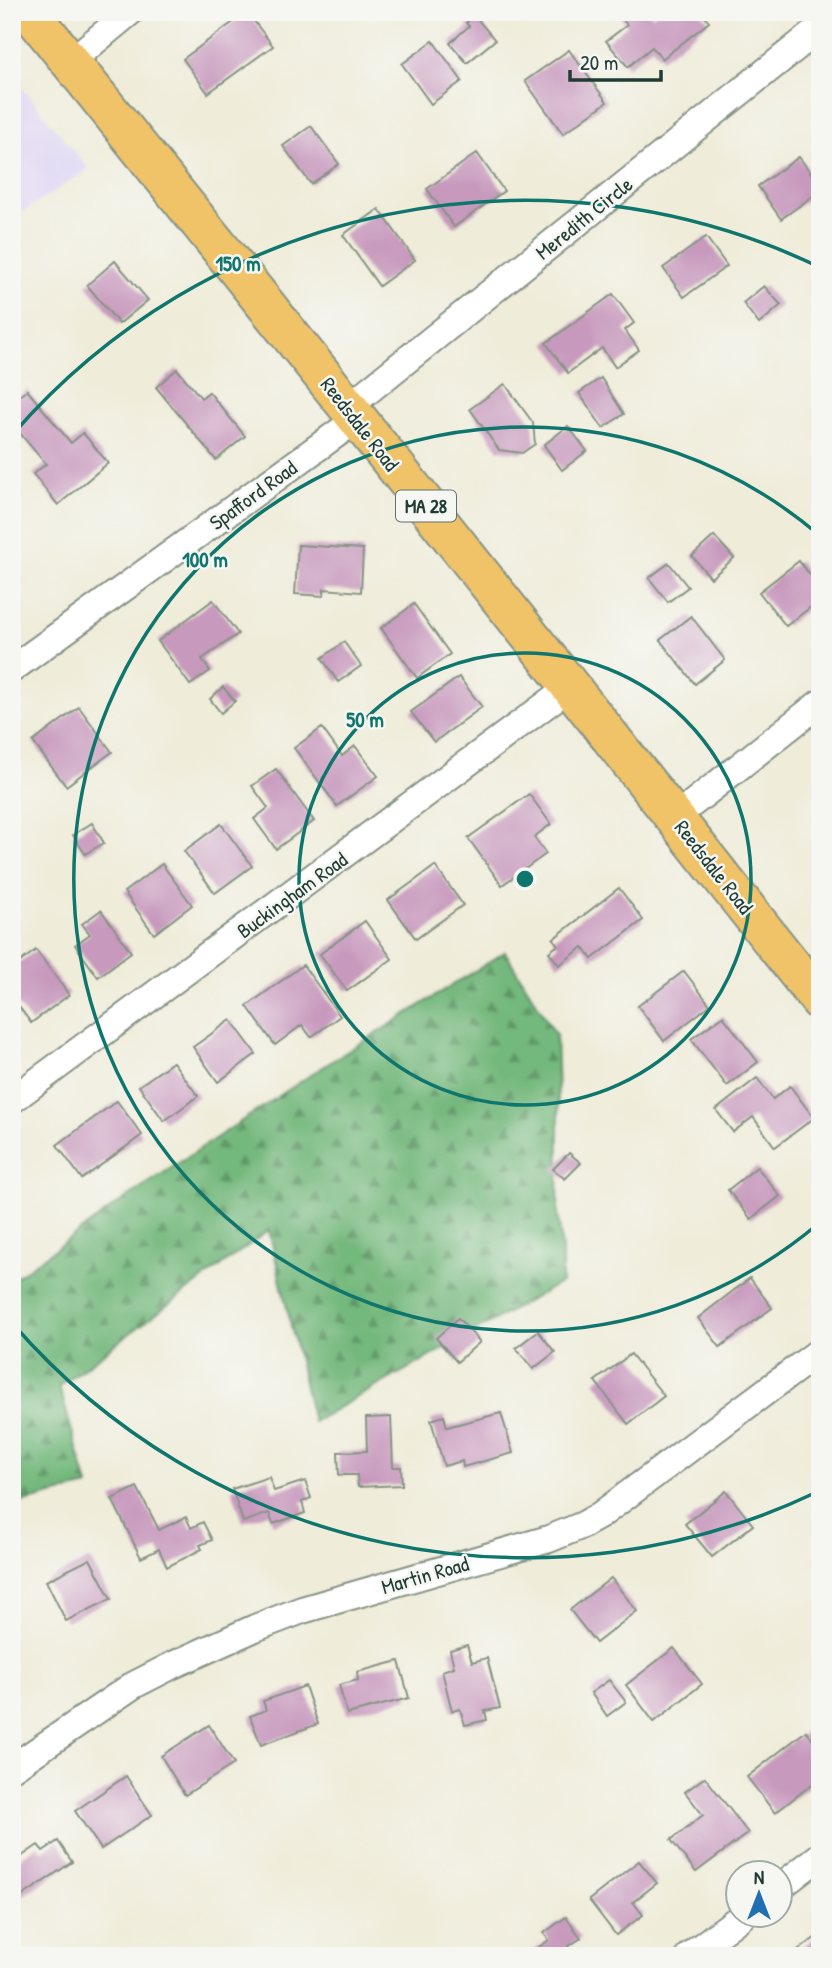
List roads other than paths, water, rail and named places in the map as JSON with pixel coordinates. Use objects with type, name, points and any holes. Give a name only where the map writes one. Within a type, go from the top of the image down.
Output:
[{"type":"main road","name":"Reedsdale Road","points":[[30,12],[820,1001]]},
{"type":"street","points":[[71,61],[130,12]]},
{"type":"street","name":"Meredith Circle","points":[[352,413],[820,28]]},
{"type":"street","name":"Spafford Road","points":[[12,669],[352,413]]},
{"type":"street","name":"Buckingham Road","points":[[12,1100],[570,687]]},
{"type":"street","points":[[674,818],[820,703]]},
{"type":"street","name":"Martin Road","points":[[12,1768],[132,1686],[243,1633],[302,1610],[549,1539],[583,1525],[820,1351]]},
{"type":"street","points":[[794,1875],[820,1856]]},
{"type":"street","points":[[689,1956],[724,1930]]}]
